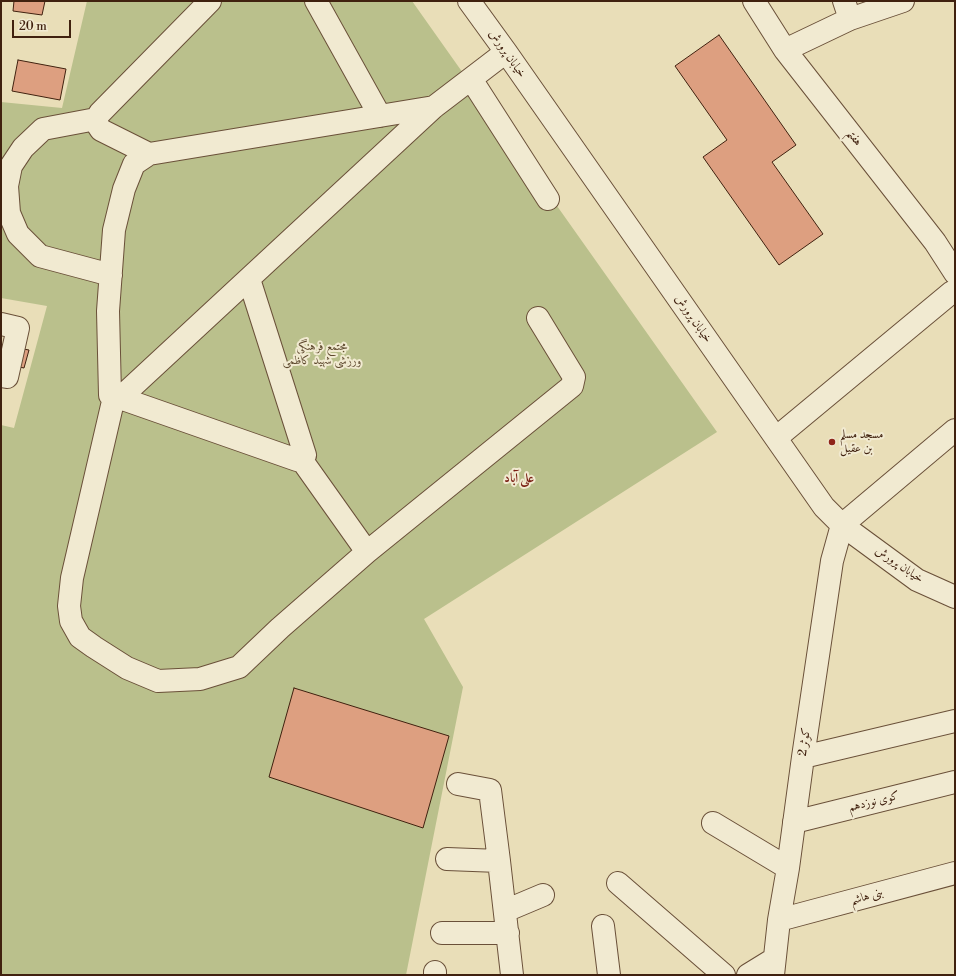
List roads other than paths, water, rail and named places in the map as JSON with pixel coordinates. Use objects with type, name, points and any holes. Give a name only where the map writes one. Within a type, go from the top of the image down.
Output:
[{"type":"street","points":[[149,154],[101,130],[96,124],[96,119],[100,113],[210,1]]},
{"type":"street","points":[[316,1],[380,116]]},
{"type":"street","name":"خیابان پرورش","points":[[469,1],[824,507],[842,525],[917,580],[955,597]]},
{"type":"street","name":"هفتم","points":[[754,1],[784,50],[945,241],[954,283]]},
{"type":"street","points":[[784,50],[847,10],[903,1]]},
{"type":"street","points":[[506,52],[434,107],[249,279],[117,398],[72,578],[69,606],[71,621],[80,637],[127,668],[158,681],[200,679],[238,667],[366,552],[572,386],[574,376],[538,318]]},
{"type":"street","points":[[471,80],[548,199]]},
{"type":"street","points":[[249,279],[305,456],[301,459],[297,460],[110,395],[108,311],[114,230],[124,189],[134,164],[149,154],[434,107]]},
{"type":"street","points":[[96,119],[44,129],[23,148],[11,166],[4,195],[9,213],[18,234],[40,256],[111,275]]},
{"type":"street","points":[[776,438],[954,283]]},
{"type":"street","points":[[1,324],[18,328],[7,377],[1,376]]},
{"type":"street","points":[[842,525],[955,430]]},
{"type":"street","points":[[301,459],[366,552]]},
{"type":"street","name":"کوثر 2","points":[[748,975],[773,967],[832,561],[842,525]]},
{"type":"street","points":[[803,757],[955,722]]},
{"type":"street","name":"کوی نوزدهم","points":[[794,822],[955,782]]},
{"type":"street","points":[[458,784],[490,790],[500,861],[512,975]]},
{"type":"street","points":[[713,823],[788,868]]},
{"type":"street","points":[[447,858],[500,861]]},
{"type":"street","name":"بنی هاشم","points":[[779,920],[955,873]]},
{"type":"street","points":[[618,883],[724,975]]},
{"type":"street","points":[[505,911],[543,895]]},
{"type":"street","points":[[603,926],[609,975]]},
{"type":"street","points":[[442,933],[508,933]]},
{"type":"place","name":"مسجد مسلم بن عقیل","points":[[832,442]]},
{"type":"district","name":"علی آباد","points":[[519,479]]},
{"type":"park label","name":"مجتمع فرهنگی ورزشی شهید کاظمی","points":[[322,354]]}]
